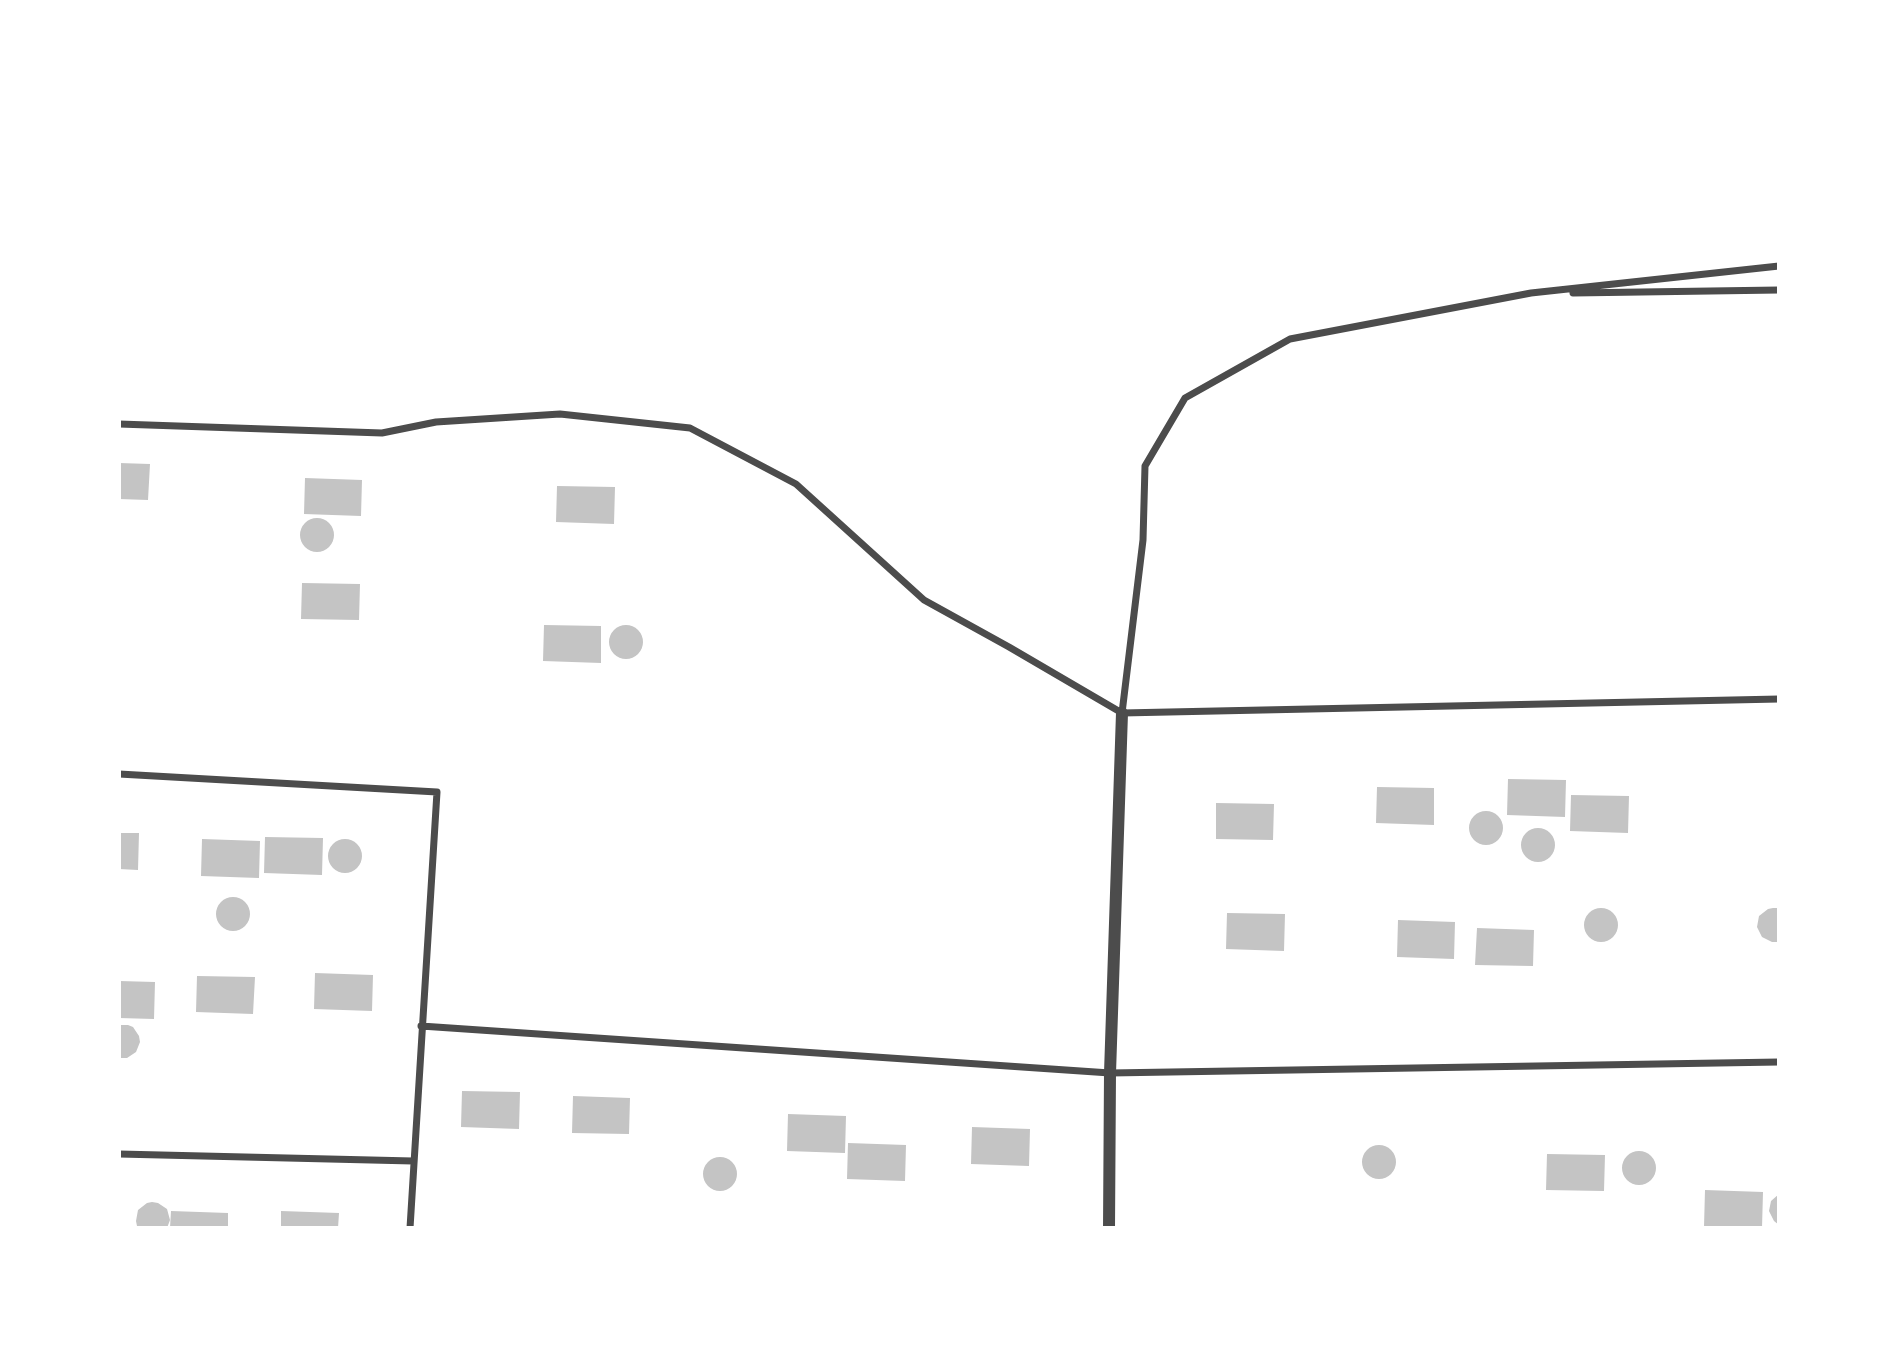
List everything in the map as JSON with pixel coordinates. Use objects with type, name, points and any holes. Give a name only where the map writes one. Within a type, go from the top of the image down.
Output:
[{"type":"street","points":[[1109,1228],[1110,1073],[1122,713],[1143,540],[1145,466],[1185,398],[1290,339],[1531,293],[1779,266]]},
{"type":"street","points":[[1531,293],[1779,290]]},
{"type":"street","points":[[119,424],[382,433],[436,422],[560,414],[690,428],[796,484],[924,600],[1122,713],[1779,699]]},
{"type":"street","points":[[119,774],[437,792],[410,1228]]},
{"type":"street","points":[[421,1026],[1110,1073],[1779,1062]]},
{"type":"street","points":[[119,1154],[414,1161]]},
{"type":"building","points":[[119,463],[150,464],[148,500],[119,499]]},
{"type":"building","points":[[305,478],[362,480],[361,516],[304,514]]},
{"type":"building","points":[[557,486],[615,487],[614,524],[556,522]]},
{"type":"building","points":[[317,518],[329,523],[334,535],[329,547],[317,552],[305,547],[300,535],[305,523]]},
{"type":"building","points":[[302,583],[360,584],[359,620],[301,619]]},
{"type":"building","points":[[544,625],[601,626],[601,663],[543,661]]},
{"type":"building","points":[[626,625],[638,630],[643,642],[638,654],[626,659],[614,654],[609,642],[614,630]]},
{"type":"building","points":[[1508,779],[1566,780],[1565,817],[1507,815]]},
{"type":"building","points":[[1377,787],[1434,788],[1434,825],[1376,823]]},
{"type":"building","points":[[1571,795],[1629,796],[1628,833],[1570,831]]},
{"type":"building","points":[[1216,803],[1274,804],[1273,840],[1216,839]]},
{"type":"building","points":[[1486,811],[1498,816],[1503,828],[1498,840],[1486,845],[1474,840],[1469,828],[1474,816]]},
{"type":"building","points":[[1538,828],[1550,833],[1555,845],[1550,857],[1538,862],[1526,857],[1521,845],[1526,833]]},
{"type":"building","points":[[119,833],[139,833],[138,870],[119,869]]},
{"type":"building","points":[[265,837],[323,838],[322,875],[264,873]]},
{"type":"building","points":[[202,839],[260,841],[259,878],[201,876]]},
{"type":"building","points":[[345,839],[357,844],[362,856],[357,868],[345,873],[333,868],[328,856],[333,844]]},
{"type":"building","points":[[233,897],[245,902],[250,914],[245,926],[233,931],[221,926],[216,914],[221,902]]},
{"type":"building","points":[[1601,908],[1613,913],[1618,925],[1613,937],[1601,942],[1589,937],[1584,925],[1589,913]]},
{"type":"building","points":[[1773,908],[1779,908],[1777,942],[1762,937],[1757,927],[1759,916]]},
{"type":"building","points":[[1227,913],[1285,914],[1284,951],[1226,949]]},
{"type":"building","points":[[1398,920],[1455,922],[1454,959],[1397,957]]},
{"type":"building","points":[[1477,928],[1534,930],[1533,966],[1475,965]]},
{"type":"building","points":[[315,973],[373,975],[372,1011],[314,1009]]},
{"type":"building","points":[[197,976],[255,977],[253,1014],[196,1012]]},
{"type":"building","points":[[119,981],[155,982],[154,1019],[119,1018]]},
{"type":"building","points":[[119,1025],[133,1027],[139,1036],[136,1052],[127,1058],[119,1058]]},
{"type":"building","points":[[462,1091],[520,1092],[519,1129],[461,1127]]},
{"type":"building","points":[[573,1096],[630,1098],[629,1134],[572,1133]]},
{"type":"building","points":[[788,1114],[846,1116],[845,1153],[787,1151]]},
{"type":"building","points":[[972,1127],[1030,1129],[1029,1166],[971,1164]]},
{"type":"building","points":[[848,1143],[906,1145],[905,1181],[847,1179]]},
{"type":"building","points":[[1379,1145],[1391,1150],[1396,1162],[1391,1174],[1379,1179],[1367,1174],[1362,1162],[1367,1150]]},
{"type":"building","points":[[1639,1151],[1651,1156],[1656,1168],[1651,1180],[1639,1185],[1627,1180],[1622,1168],[1627,1156]]},
{"type":"building","points":[[1547,1154],[1605,1155],[1604,1191],[1546,1190]]},
{"type":"building","points":[[720,1157],[732,1162],[737,1174],[732,1186],[720,1191],[708,1186],[703,1174],[708,1162]]},
{"type":"building","points":[[1705,1190],[1763,1192],[1762,1228],[1704,1227]]},
{"type":"building","points":[[1779,1194],[1779,1225],[1769,1211],[1771,1201]]},
{"type":"building","points":[[152,1202],[167,1209],[170,1220],[167,1228],[137,1226],[138,1210]]},
{"type":"building","points":[[171,1211],[228,1213],[228,1228],[170,1228]]},
{"type":"building","points":[[281,1211],[339,1213],[338,1228],[281,1228]]}]
